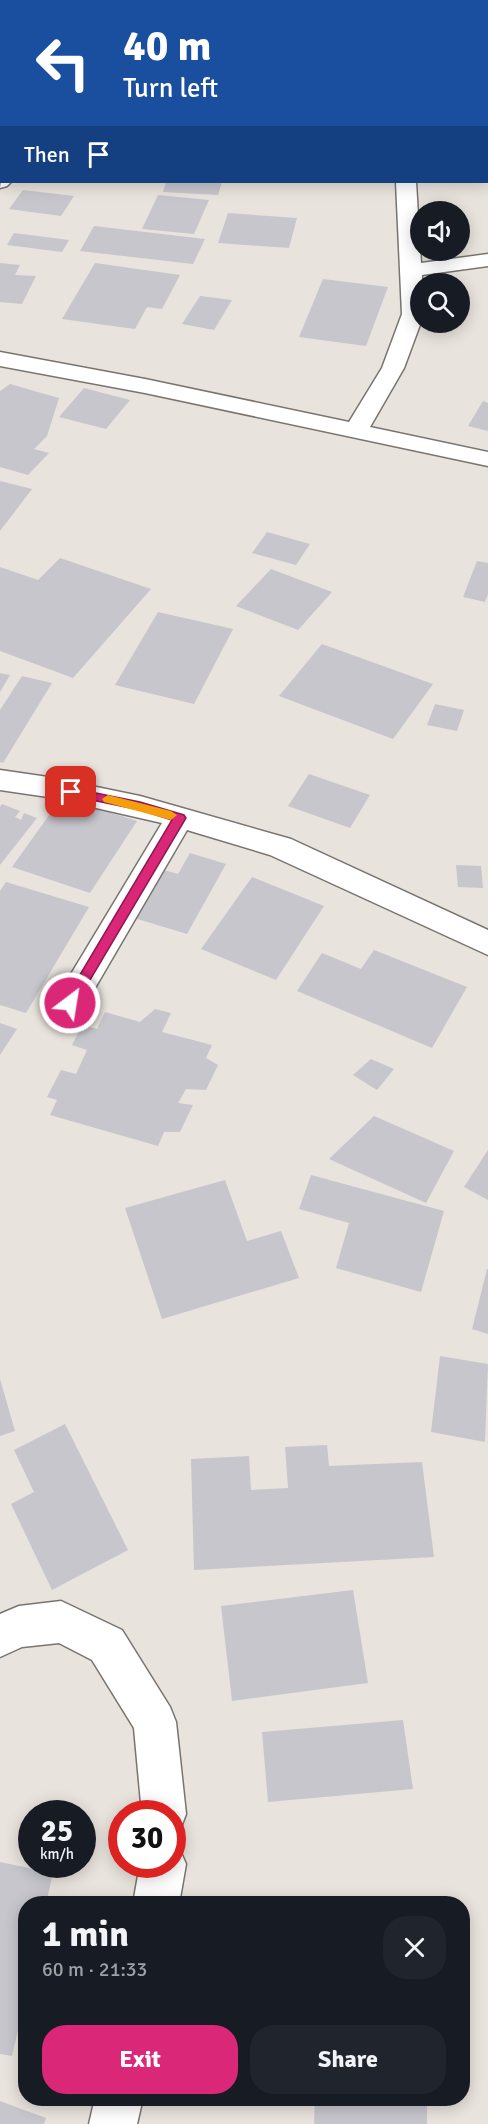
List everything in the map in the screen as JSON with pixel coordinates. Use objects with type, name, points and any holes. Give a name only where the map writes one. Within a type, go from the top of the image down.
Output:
[{"type":"street","points":[[356,431],[393,368],[413,314],[406,183]]},
{"type":"street","points":[[412,270],[488,260]]},
{"type":"street","points":[[0,358],[488,459]]},
{"type":"street","points":[[0,780],[48,787],[140,806],[280,847],[488,943]]},
{"type":"street","points":[[70,1003],[180,818]]},
{"type":"street","points":[[0,1636],[19,1627],[61,1622],[107,1645],[155,1722],[163,1800]]},
{"type":"street","points":[[157,1896],[161,1878]]},
{"type":"street","points":[[113,2124],[117,2106]]},
{"type":"building","points":[[166,183],[222,183],[218,195],[163,192]]},
{"type":"building","points":[[23,190],[74,196],[61,216],[9,209]]},
{"type":"building","points":[[158,195],[209,200],[194,234],[142,229]]},
{"type":"building","points":[[228,213],[297,218],[289,248],[218,243]]},
{"type":"building","points":[[94,226],[205,239],[193,264],[80,251]]},
{"type":"building","points":[[14,233],[69,240],[62,252],[7,245]]},
{"type":"building","points":[[0,263],[20,265],[15,275],[36,276],[22,304],[0,302]]},
{"type":"building","points":[[95,263],[180,275],[162,309],[147,307],[135,329],[62,319]]},
{"type":"building","points":[[323,279],[388,287],[366,346],[299,337]]},
{"type":"building","points":[[200,296],[232,300],[214,330],[182,324]]},
{"type":"building","points":[[10,384],[59,398],[47,436],[34,449],[49,453],[28,475],[0,467],[0,391]]},
{"type":"building","points":[[84,388],[130,400],[106,429],[59,417]]},
{"type":"building","points":[[483,401],[488,403],[488,431],[468,426]]},
{"type":"building","points":[[0,481],[32,489],[0,531]]},
{"type":"building","points":[[267,532],[310,544],[296,565],[252,553]]},
{"type":"building","points":[[60,558],[151,589],[73,678],[0,651],[0,567],[38,580]]},
{"type":"building","points":[[477,561],[488,563],[488,594],[485,602],[463,597]]},
{"type":"building","points":[[271,569],[332,592],[298,630],[236,606]]},
{"type":"building","points":[[158,612],[233,629],[194,704],[115,685]]},
{"type":"building","points":[[322,644],[433,684],[393,739],[279,696]]},
{"type":"building","points":[[0,673],[10,675],[0,692]]},
{"type":"building","points":[[22,676],[52,683],[3,763],[0,762],[0,710]]},
{"type":"building","points":[[435,704],[464,710],[457,731],[427,725]]},
{"type":"building","points":[[309,774],[370,795],[350,828],[288,806]]},
{"type":"building","points":[[62,797],[137,821],[90,893],[12,867]]},
{"type":"building","points":[[2,804],[20,811],[15,817],[21,820],[24,813],[37,818],[0,865],[0,807]]},
{"type":"building","points":[[190,853],[226,864],[187,934],[131,917],[160,869],[178,874]]},
{"type":"building","points":[[456,865],[481,866],[483,888],[458,887]]},
{"type":"building","points":[[252,877],[324,906],[276,980],[201,949]]},
{"type":"building","points":[[6,882],[89,907],[26,1013],[0,1005],[0,891]]},
{"type":"building","points":[[374,950],[467,987],[432,1048],[297,991],[322,953],[361,969]]},
{"type":"building","points":[[155,1009],[171,1013],[162,1032],[212,1045],[206,1058],[218,1065],[206,1090],[186,1089],[178,1103],[193,1105],[180,1132],[164,1132],[158,1146],[50,1115],[57,1100],[47,1097],[61,1070],[76,1074],[87,1050],[72,1045],[82,1025],[97,1029],[105,1012],[140,1022]]},
{"type":"building","points":[[0,1023],[17,1029],[0,1055]]},
{"type":"building","points":[[371,1059],[394,1069],[377,1090],[353,1075]]},
{"type":"building","points":[[374,1116],[454,1151],[426,1203],[329,1159]]},
{"type":"building","points":[[488,1150],[488,1200],[464,1187]]},
{"type":"building","points":[[311,1175],[444,1211],[421,1292],[336,1268],[349,1223],[299,1209]]},
{"type":"building","points":[[225,1180],[247,1241],[281,1231],[299,1278],[162,1319],[125,1208]]},
{"type":"building","points":[[488,1269],[488,1334],[472,1329]]},
{"type":"building","points":[[440,1356],[488,1364],[485,1442],[431,1432]]},
{"type":"building","points":[[0,1379],[15,1431],[0,1436]]},
{"type":"building","points":[[65,1424],[128,1550],[52,1590],[11,1504],[34,1492],[14,1450]]},
{"type":"building","points":[[327,1445],[329,1466],[422,1462],[434,1557],[194,1570],[191,1459],[249,1456],[251,1490],[288,1488],[285,1447]]},
{"type":"building","points":[[353,1590],[368,1683],[232,1701],[221,1606]]},
{"type":"building","points":[[403,1720],[413,1789],[268,1802],[262,1732]]},
{"type":"building","points":[[0,1862],[18,1866],[18,1878],[52,1878],[48,1896],[18,1896],[18,2030],[12,2056],[0,2054]]},
{"type":"building","points":[[0,2101],[46,2118],[44,2124],[0,2124]]},
{"type":"building","points":[[315,2106],[427,2106],[427,2124],[314,2124]]},
{"type":"slow traffic","points":[[108,799],[171,815]]},
{"type":"route","points":[[70,1003],[180,818],[140,806],[71,792]]}]
